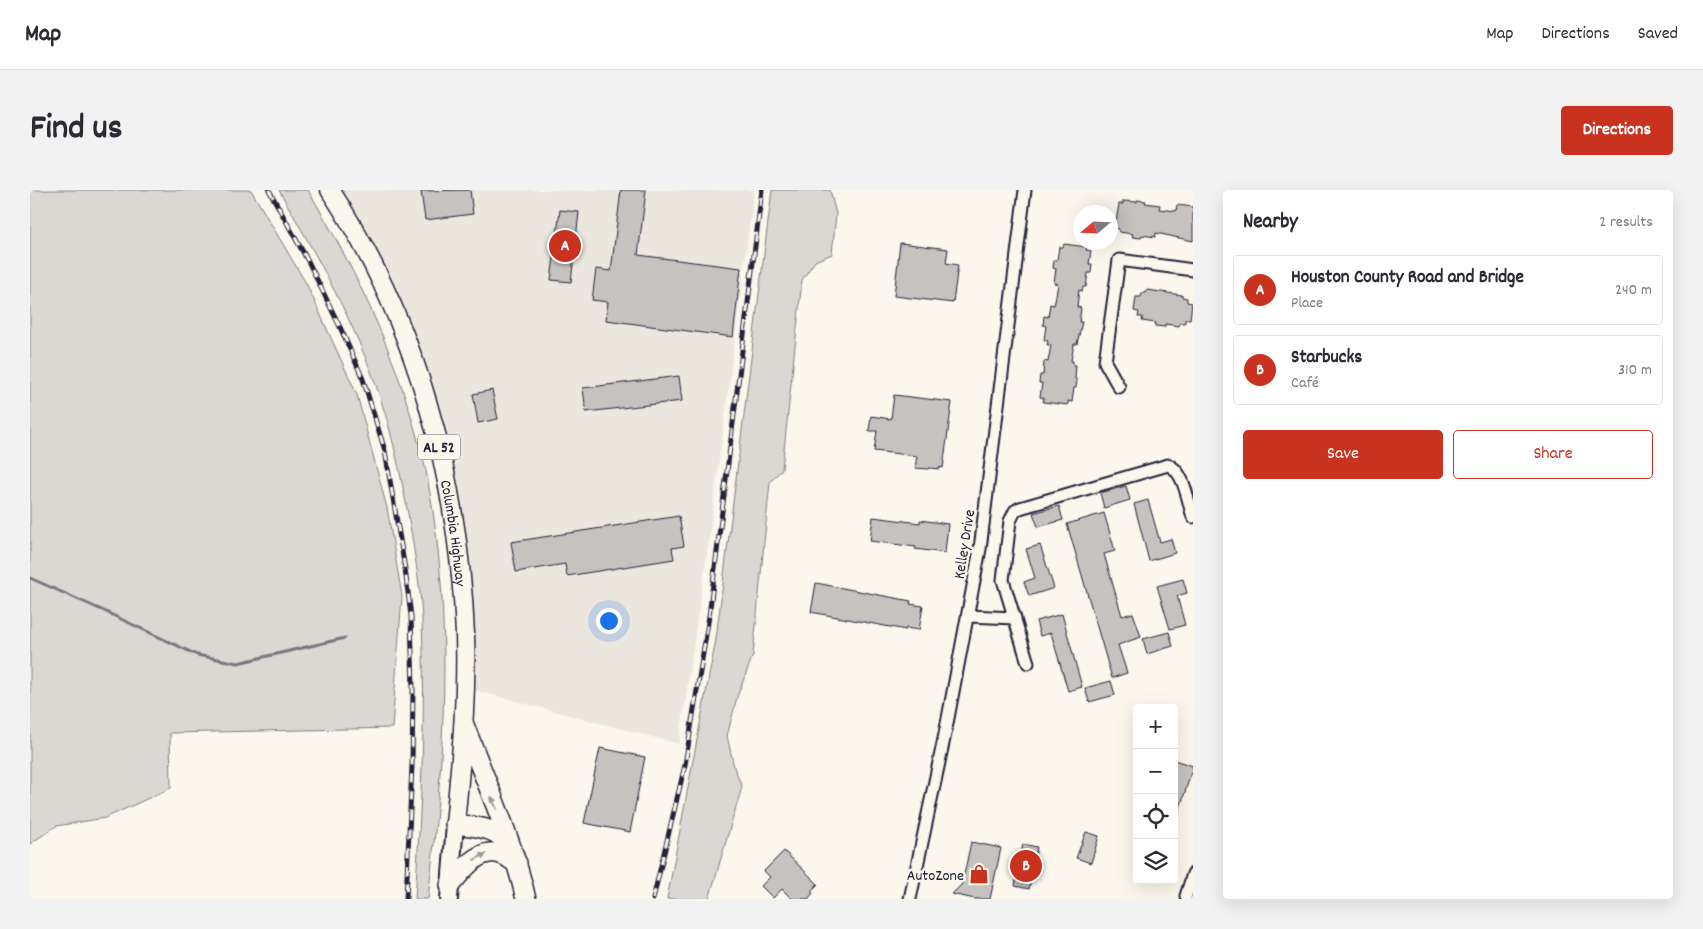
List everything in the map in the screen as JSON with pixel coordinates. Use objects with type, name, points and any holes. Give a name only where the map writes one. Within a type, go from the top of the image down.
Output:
[{"type":"highway","points":[[464,725],[505,827],[526,899]]},
{"type":"highway","points":[[456,824],[498,833],[506,839],[514,856]]},
{"type":"highway","points":[[450,892],[470,862],[483,854],[493,853],[514,856]]},
{"type":"main road","name":"Columbia Highway","points":[[330,190],[357,235],[379,278],[422,385],[440,450],[455,530],[464,635],[464,725],[450,892]]},
{"type":"street","name":"Kelley Drive","points":[[910,899],[968,616],[988,490],[1025,190]]},
{"type":"street","points":[[1119,387],[1105,362],[1119,260],[1193,270]]},
{"type":"street","points":[[1028,663],[1003,580],[1010,521],[1015,511],[1168,464],[1180,473],[1193,517]]},
{"type":"street","points":[[968,616],[1015,618]]},
{"type":"street","points":[[1186,896],[1193,874]]},
{"type":"shaded area","points":[[30,190],[251,190],[307,285],[357,395],[387,508],[402,596],[392,728],[170,733],[171,788],[105,818],[56,826],[30,844]]},
{"type":"shaded area","points":[[279,190],[308,190],[342,250],[372,312],[398,375],[426,472],[436,534],[444,638],[442,742],[428,899],[415,899],[422,760],[423,655],[421,610],[412,537],[395,449],[380,397],[348,317]]},
{"type":"shaded area","points":[[338,190],[754,190],[711,525],[679,744],[474,690],[473,609],[467,553],[462,518],[447,448]]},
{"type":"shaded area","points":[[772,190],[830,190],[836,214],[832,254],[815,261],[802,280],[782,469],[770,482],[753,655],[737,697],[727,736],[734,767],[742,787],[709,899],[667,899],[716,639]]},
{"type":"building","points":[[470,190],[473,214],[425,220],[421,191]]},
{"type":"building","points":[[621,190],[646,190],[638,255],[741,268],[733,337],[606,320],[608,302],[592,300],[596,269],[611,271]]},
{"type":"building","points":[[1137,200],[1146,201],[1145,203],[1160,205],[1159,209],[1176,211],[1177,205],[1193,207],[1193,241],[1156,233],[1155,237],[1142,235],[1141,238],[1132,237],[1133,234],[1119,232],[1119,204],[1123,204],[1123,201],[1137,202]]},
{"type":"building","points":[[560,210],[579,212],[571,282],[551,280]]},
{"type":"building","points":[[900,243],[948,249],[946,263],[958,265],[953,303],[894,296]]},
{"type":"building","points":[[1064,244],[1073,245],[1073,250],[1091,251],[1089,264],[1092,264],[1091,273],[1088,273],[1086,287],[1083,287],[1082,291],[1079,290],[1077,307],[1081,308],[1079,322],[1082,322],[1077,344],[1074,344],[1071,361],[1073,361],[1073,365],[1076,365],[1075,379],[1077,380],[1072,402],[1068,401],[1068,405],[1043,402],[1044,398],[1040,397],[1042,383],[1039,383],[1040,375],[1043,375],[1044,361],[1048,362],[1051,345],[1047,345],[1048,341],[1044,340],[1046,326],[1043,325],[1044,316],[1048,317],[1050,304],[1054,305],[1058,284],[1054,283],[1056,269],[1053,268],[1054,260],[1057,260],[1059,247],[1063,247]]},
{"type":"building","points":[[1147,290],[1182,295],[1182,297],[1187,298],[1187,302],[1192,303],[1190,319],[1185,319],[1185,323],[1180,323],[1179,326],[1165,324],[1165,327],[1155,326],[1156,323],[1142,321],[1143,317],[1138,317],[1139,312],[1134,311],[1136,297],[1141,297],[1142,293],[1146,293]]},
{"type":"building","points":[[679,376],[682,401],[586,412],[583,388]]},
{"type":"building","points":[[492,390],[498,419],[478,423],[473,394]]},
{"type":"building","points":[[894,395],[952,402],[943,468],[915,468],[917,456],[874,451],[877,431],[869,431],[871,416],[891,419]]},
{"type":"building","points":[[1126,486],[1130,500],[1104,508],[1100,493]]},
{"type":"building","points":[[1148,500],[1160,542],[1171,539],[1175,553],[1149,561],[1134,504]]},
{"type":"building","points":[[1059,506],[1063,520],[1038,527],[1033,513]]},
{"type":"building","points":[[1104,513],[1115,551],[1104,554],[1122,616],[1133,613],[1141,637],[1118,645],[1127,673],[1112,678],[1067,524]]},
{"type":"building","points":[[679,516],[684,546],[672,548],[674,559],[567,576],[565,564],[516,572],[511,542]]},
{"type":"building","points":[[873,517],[920,523],[920,520],[948,524],[945,553],[870,541]]},
{"type":"building","points":[[1040,545],[1054,588],[1029,596],[1024,582],[1035,578],[1026,549]]},
{"type":"building","points":[[1183,579],[1187,593],[1177,596],[1185,625],[1170,629],[1157,586]]},
{"type":"building","points":[[816,583],[911,601],[910,604],[923,606],[919,630],[906,628],[906,630],[811,612]]},
{"type":"building","points":[[1062,614],[1082,687],[1068,691],[1051,633],[1040,636],[1036,621]]},
{"type":"building","points":[[1169,632],[1173,646],[1147,654],[1143,639]]},
{"type":"building","points":[[1111,681],[1115,695],[1089,702],[1085,688]]},
{"type":"building","points":[[600,748],[645,757],[630,832],[584,823]]},
{"type":"building","points":[[1178,761],[1193,766],[1178,815]]},
{"type":"building","points":[[1086,832],[1099,836],[1091,863],[1076,858]]},
{"type":"building","points":[[971,842],[1001,848],[990,899],[975,899],[952,894],[962,884]]},
{"type":"building","points":[[1023,844],[1037,847],[1029,889],[1015,886]]},
{"type":"building","points":[[784,851],[818,884],[811,891],[813,893],[808,899],[792,899],[782,889],[773,898],[761,886],[770,877],[764,871]]},
{"type":"waterway","points":[[30,578],[197,655],[238,663],[345,638]]},
{"type":"railway","points":[[269,190],[309,263],[340,327],[363,379],[385,451],[411,616],[413,690],[412,765],[406,899]]},
{"type":"railway","points":[[653,899],[685,765],[709,616],[762,190]]},
{"type":"place","name":"Houston County Road and Bridge","points":[[565,246]]},
{"type":"place","name":"Starbucks","points":[[1026,866]]},
{"type":"place","name":"AutoZone","points":[[979,874]]}]
